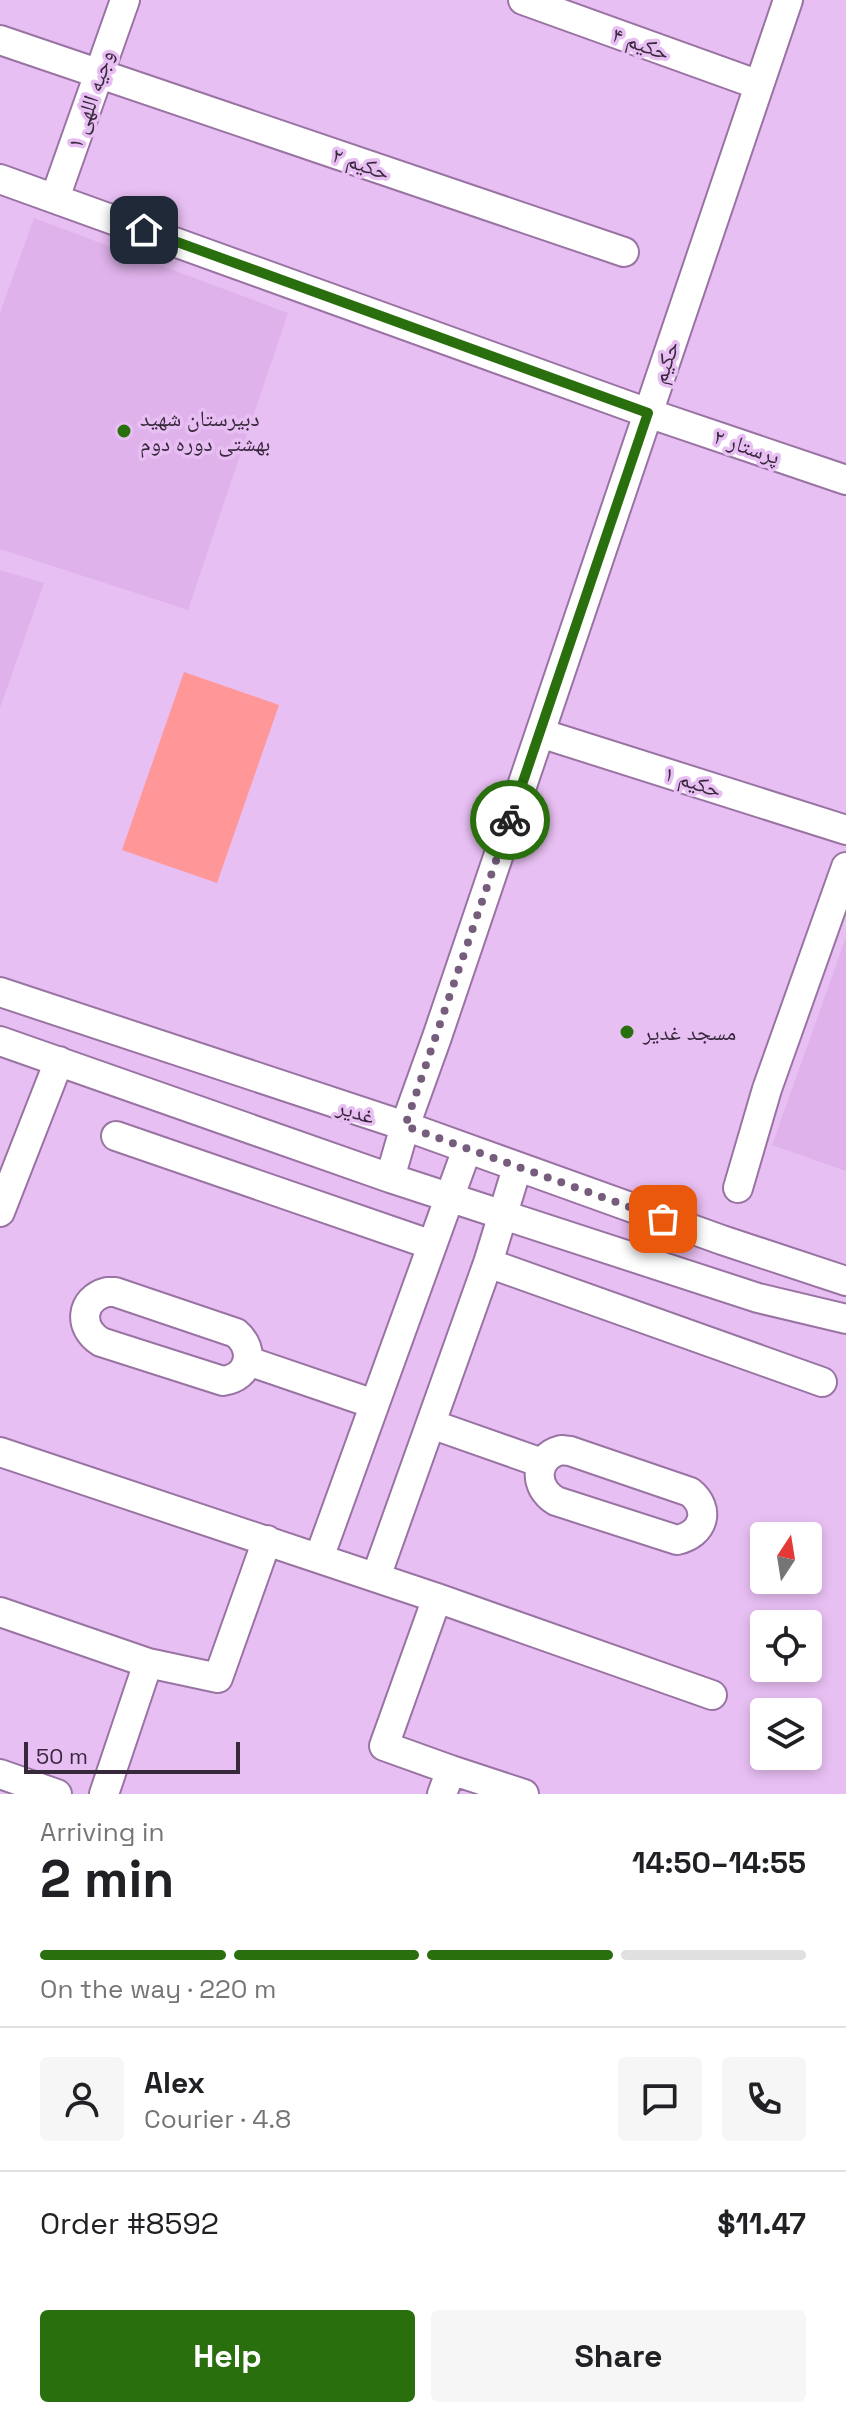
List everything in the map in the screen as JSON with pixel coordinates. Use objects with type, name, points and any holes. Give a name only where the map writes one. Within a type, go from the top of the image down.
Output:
[{"type":"street","name":"وجیه اللهی ۱","points":[[55,198],[125,0]]},
{"type":"street","name":"حکیم ۴","points":[[523,0],[759,85]]},
{"type":"street","name":"حکیم","points":[[390,1178],[405,1126],[788,0]]},
{"type":"street","name":"حکیم ۲","points":[[0,40],[624,252]]},
{"type":"street","name":"پرستار ۲","points":[[0,179],[648,413],[846,480]]},
{"type":"street","name":"حکیم ۱","points":[[540,733],[846,830]]},
{"type":"street","points":[[738,1188],[767,1089],[846,867]]},
{"type":"street","name":"غدیر","points":[[0,992],[405,1126],[517,1168],[846,1281]]},
{"type":"street","points":[[0,1041],[390,1178],[758,1298],[846,1319]]},
{"type":"street","points":[[0,1212],[59,1061]]},
{"type":"street","points":[[116,1136],[432,1245]]},
{"type":"street","points":[[319,1558],[467,1149]]},
{"type":"street","points":[[376,1577],[488,1263],[517,1168]]},
{"type":"street","points":[[488,1263],[822,1382]]},
{"type":"street","points":[[115,1292],[236,1333],[247,1345],[248,1361],[239,1375],[223,1381],[101,1342],[87,1331],[84,1313],[92,1298],[115,1292]]},
{"type":"street","points":[[248,1361],[374,1404]]},
{"type":"street","points":[[431,1424],[542,1463]]},
{"type":"street","points":[[570,1451],[690,1492],[703,1511],[700,1527],[686,1538],[677,1540],[556,1501],[548,1496],[539,1481],[542,1463],[554,1452],[570,1451]]},
{"type":"street","points":[[0,1452],[376,1577],[712,1695]]},
{"type":"street","points":[[0,1612],[148,1663],[218,1678],[267,1540]]},
{"type":"street","points":[[437,1598],[384,1746],[446,1782],[524,1794]]},
{"type":"street","points":[[104,1794],[148,1663]]},
{"type":"street","points":[[0,1774],[57,1794]]},
{"type":"shaded area","name":"دبیرستان شهید بهشتی دوره دوم","points":[[34,218],[288,313],[188,610],[0,549],[0,313]]},
{"type":"shaded area","points":[[0,570],[44,583],[0,708]]},
{"type":"shaded area","points":[[184,672],[279,705],[217,883],[122,850]]},
{"type":"shaded area","points":[[846,937],[846,1171],[772,1145]]},
{"type":"way so far","points":[[510,820],[405,1126],[663,1219]]},
{"type":"place","name":"دبیرستان شهید بهشتی دوره دوم","points":[[124,431]]},
{"type":"place","name":"مسجد غدیر","points":[[627,1032]]},
{"type":"route","points":[[144,230],[648,413],[510,820]]}]
